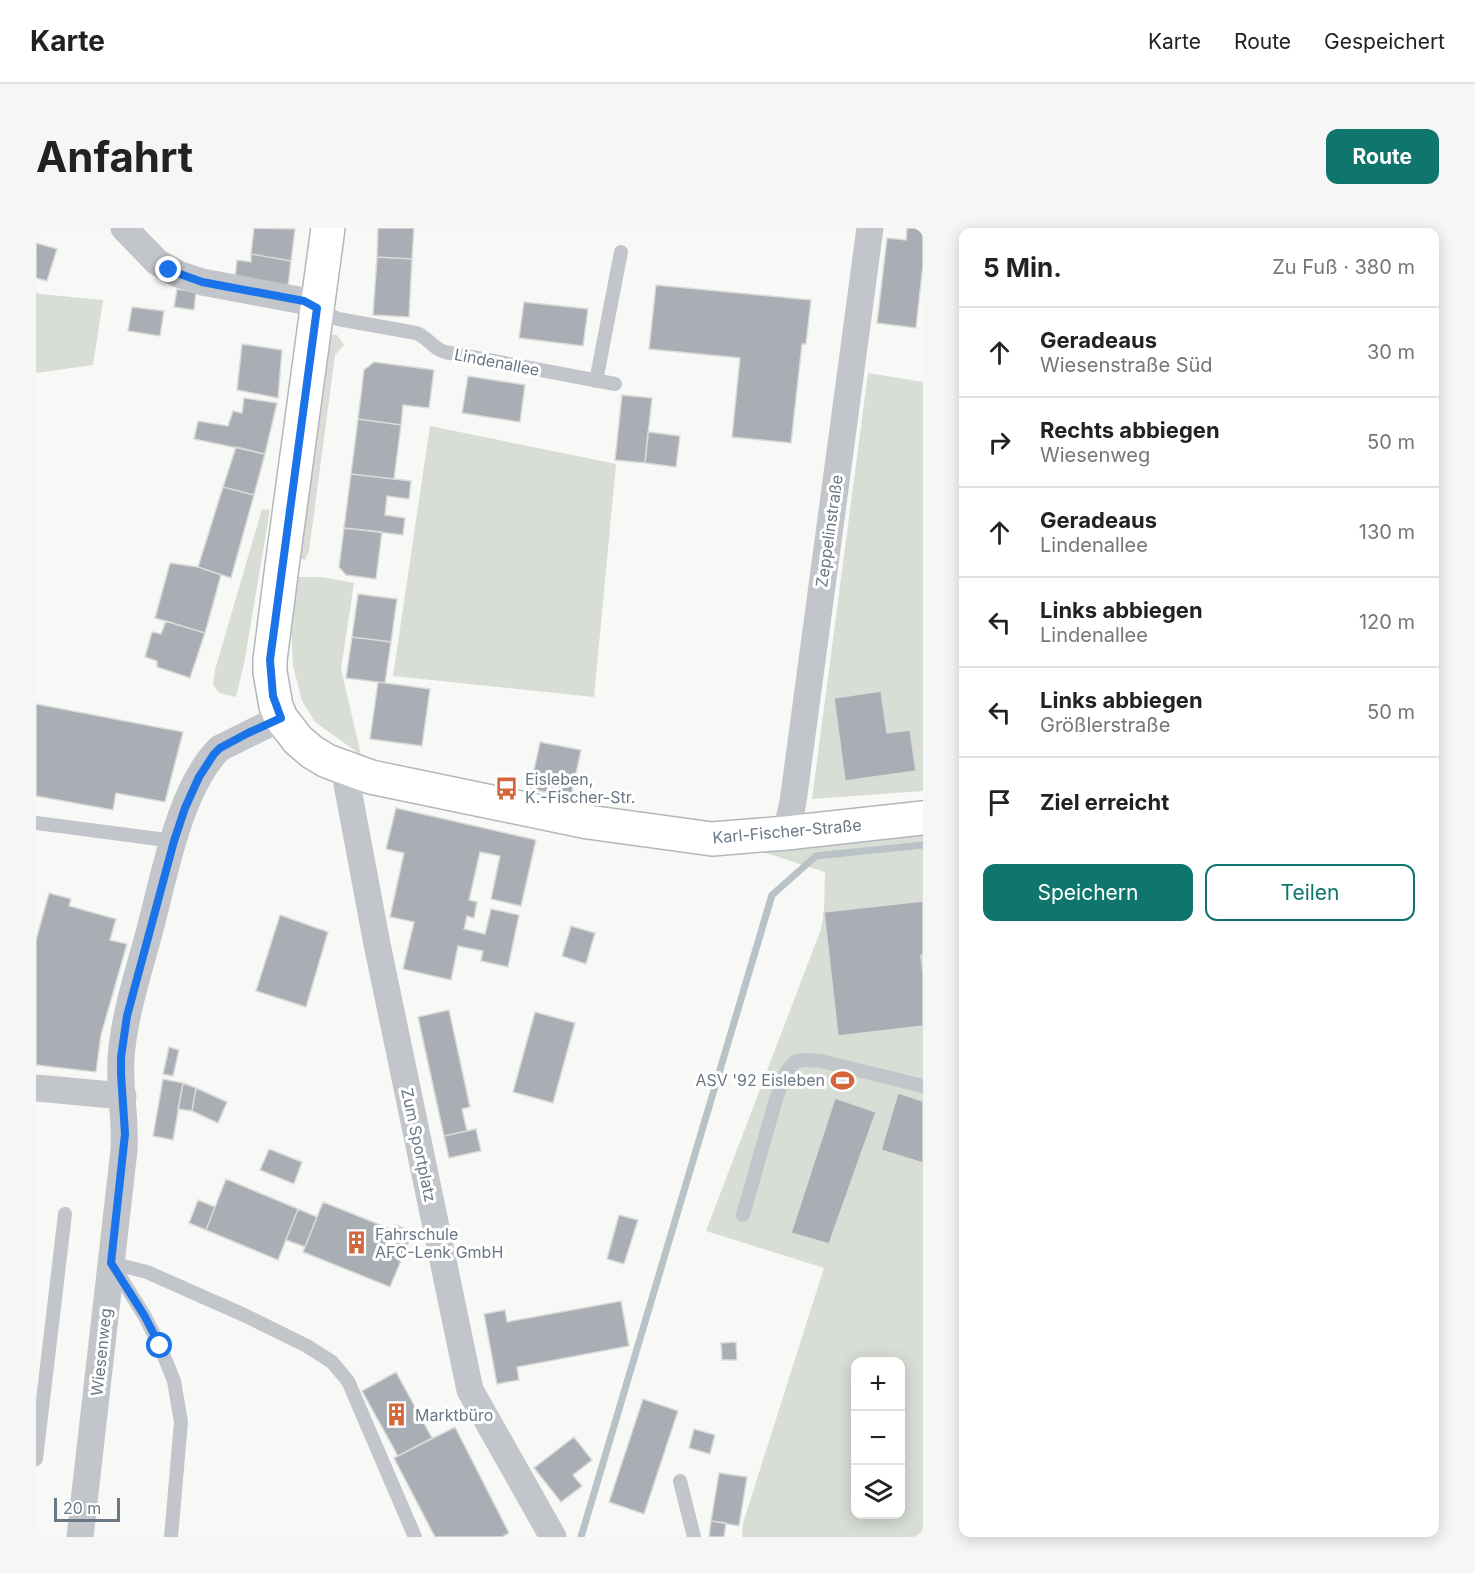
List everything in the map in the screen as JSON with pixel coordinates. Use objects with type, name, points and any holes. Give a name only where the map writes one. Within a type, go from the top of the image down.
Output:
[{"type":"street","points":[[123,228],[158,262],[174,272],[202,282],[304,301],[317,308]]},
{"type":"street","points":[[36,1088],[123,1096],[121,1057],[126,1023],[174,841],[192,790],[220,748],[281,718],[273,696],[270,660],[328,228]]},
{"type":"street","name":"Zeppelinstraße","points":[[786,833],[794,790],[870,228]]},
{"type":"street","name":"Karl-Fischer-Straße","points":[[281,718],[298,740],[312,752],[344,768],[371,777],[588,822],[712,839],[923,818]]},
{"type":"street","name":"Zum Sportplatz","points":[[344,768],[377,944],[470,1390],[553,1537]]},
{"type":"street","name":"Wiesenweg","points":[[80,1537],[125,1134],[123,1096]]},
{"type":"lane","points":[[596,381],[621,252]]},
{"type":"lane","name":"Lindenallee","points":[[317,308],[338,319],[416,333],[425,337],[437,349],[445,352],[615,384]]},
{"type":"lane","points":[[36,823],[174,841]]},
{"type":"lane","points":[[744,1215],[776,1100],[786,1073],[792,1065],[803,1060],[821,1061],[923,1086]]},
{"type":"lane","points":[[36,1459],[65,1214]]},
{"type":"lane","points":[[111,1263],[144,1315],[174,1381],[181,1422],[171,1537]]},
{"type":"lane","points":[[111,1263],[147,1272],[244,1315],[308,1346],[332,1362],[348,1381],[416,1537]]},
{"type":"lane","points":[[680,1480],[694,1537]]},
{"type":"shaded area","points":[[36,292],[103,300],[93,365],[36,373]]},
{"type":"shaded area","points":[[330,335],[337,335],[344,345],[335,355],[309,551],[305,560],[296,557]]},
{"type":"shaded area","points":[[868,373],[923,382],[923,791],[812,799]]},
{"type":"shaded area","points":[[430,426],[616,464],[594,697],[393,676]]},
{"type":"shaded area","points":[[262,509],[270,510],[244,664],[236,697],[219,693],[213,685],[215,670]]},
{"type":"shaded area","points":[[295,577],[322,577],[354,583],[341,669],[361,755],[315,722],[302,701],[293,666],[291,625]]},
{"type":"shaded area","name":"ASV '92 Eisleben","points":[[923,833],[923,1537],[742,1537],[743,1523],[824,1268],[706,1231],[821,929],[824,912],[825,872],[763,852]]},
{"type":"building","points":[[254,228],[295,229],[291,261],[251,254]]},
{"type":"building","points":[[378,228],[414,228],[412,259],[377,257]]},
{"type":"building","points":[[907,228],[923,228],[923,265],[916,328],[877,323],[887,238],[906,240]]},
{"type":"building","points":[[36,243],[57,249],[47,281],[36,278]]},
{"type":"building","points":[[251,254],[291,261],[287,295],[234,286],[237,260],[251,262]]},
{"type":"building","points":[[377,257],[412,259],[409,317],[373,315]]},
{"type":"building","points":[[656,285],[811,300],[806,344],[802,344],[791,443],[732,437],[740,358],[649,349]]},
{"type":"building","points":[[177,289],[196,292],[194,310],[174,307]]},
{"type":"building","points":[[524,302],[588,309],[583,346],[519,338]]},
{"type":"building","points":[[132,307],[164,311],[160,336],[128,331]]},
{"type":"building","points":[[242,344],[282,350],[278,398],[237,390]]},
{"type":"building","points":[[374,362],[434,370],[429,408],[403,405],[401,425],[358,419],[364,370]]},
{"type":"building","points":[[468,376],[525,385],[520,422],[462,413]]},
{"type":"building","points":[[622,395],[652,398],[645,463],[615,460]]},
{"type":"building","points":[[244,398],[277,403],[265,454],[194,439],[198,421],[228,426],[233,411],[242,413]]},
{"type":"building","points":[[358,419],[401,425],[394,479],[351,474]]},
{"type":"building","points":[[648,432],[680,436],[676,467],[645,463]]},
{"type":"building","points":[[236,447],[265,454],[254,495],[223,487]]},
{"type":"building","points":[[351,474],[411,481],[409,499],[387,496],[385,515],[405,518],[403,535],[344,528]]},
{"type":"building","points":[[223,487],[254,495],[231,578],[198,567]]},
{"type":"building","points":[[344,528],[382,532],[376,579],[346,575],[339,567]]},
{"type":"building","points":[[170,563],[198,567],[221,575],[205,633],[155,618]]},
{"type":"building","points":[[358,594],[397,599],[391,642],[352,637]]},
{"type":"building","points":[[166,621],[205,633],[190,678],[157,667],[157,661],[145,657],[152,632],[161,634]]},
{"type":"building","points":[[352,637],[391,642],[385,683],[346,678]]},
{"type":"building","points":[[378,682],[430,689],[422,746],[370,739]]},
{"type":"building","points":[[881,691],[887,733],[910,730],[916,771],[845,781],[834,698]]},
{"type":"building","points":[[36,704],[183,732],[165,802],[116,793],[113,810],[36,796]]},
{"type":"building","points":[[540,742],[581,750],[571,797],[530,789]]},
{"type":"building","points":[[396,808],[536,840],[521,906],[491,899],[500,856],[480,852],[469,900],[477,902],[474,918],[467,916],[464,929],[485,934],[491,909],[519,915],[508,967],[481,961],[483,951],[458,946],[451,980],[403,969],[414,922],[390,917],[404,853],[386,849]]},
{"type":"building","points":[[49,893],[71,899],[69,906],[116,919],[110,940],[127,944],[101,1035],[96,1072],[36,1065],[36,940]]},
{"type":"building","points":[[923,901],[923,955],[921,955],[923,1026],[838,1036],[824,912]]},
{"type":"building","points":[[280,915],[328,932],[306,1007],[256,991]]},
{"type":"building","points":[[571,926],[595,933],[586,964],[562,956]]},
{"type":"building","points":[[449,1010],[470,1107],[462,1109],[467,1131],[444,1136],[418,1017]]},
{"type":"building","points":[[535,1012],[575,1023],[553,1103],[513,1092]]},
{"type":"building","points":[[169,1047],[179,1050],[173,1076],[163,1074]]},
{"type":"building","points":[[163,1079],[183,1083],[173,1140],[153,1136]]},
{"type":"building","points":[[183,1083],[196,1088],[192,1111],[178,1109]]},
{"type":"building","points":[[196,1088],[227,1102],[218,1123],[192,1111]]},
{"type":"building","points":[[898,1093],[923,1101],[923,1163],[881,1150]]},
{"type":"building","points":[[835,1098],[876,1112],[829,1244],[791,1233]]},
{"type":"building","points":[[476,1129],[481,1151],[449,1158],[444,1136]]},
{"type":"building","points":[[269,1149],[302,1162],[294,1184],[260,1170]]},
{"type":"building","points":[[226,1179],[298,1209],[278,1260],[206,1230]]},
{"type":"building","points":[[198,1200],[215,1207],[206,1230],[189,1223]]},
{"type":"building","name":"Fahrschule AFC-Lenk GmbH","points":[[323,1202],[393,1230],[396,1225],[408,1230],[405,1237],[410,1239],[390,1287],[303,1252]]},
{"type":"building","points":[[298,1209],[317,1217],[305,1247],[286,1240]]},
{"type":"building","points":[[619,1215],[638,1220],[624,1264],[607,1259]]},
{"type":"building","points":[[621,1301],[629,1346],[517,1367],[519,1380],[497,1384],[484,1314],[505,1310],[507,1322]]},
{"type":"building","points":[[736,1342],[737,1360],[722,1360],[721,1343]]},
{"type":"building","name":"Marktbüro","points":[[396,1372],[432,1438],[398,1456],[362,1391]]},
{"type":"building","points":[[643,1399],[678,1411],[644,1514],[609,1502]]},
{"type":"building","points":[[455,1427],[509,1533],[502,1537],[435,1537],[394,1458]]},
{"type":"building","points":[[694,1429],[715,1435],[710,1454],[689,1448]]},
{"type":"building","points":[[574,1437],[592,1460],[573,1475],[582,1486],[561,1502],[534,1468]]},
{"type":"building","points":[[719,1473],[747,1477],[739,1526],[711,1521]]},
{"type":"building","points":[[711,1521],[726,1523],[724,1537],[709,1537]]},
{"type":"waterway","points":[[581,1537],[772,895],[816,856],[923,845]]},
{"type":"place","name":"Eisleben, K.-Fischer-Str.","points":[[507,788]]},
{"type":"place","name":"ASV '92 Eisleben","points":[[843,1080]]},
{"type":"place","name":"Fahrschule AFC-Lenk GmbH","points":[[357,1243]]},
{"type":"place","name":"Marktbüro","points":[[397,1415]]},
{"type":"route","points":[[160,1346],[144,1315],[111,1263],[125,1134],[121,1074],[124,1029],[174,841],[192,790],[220,748],[281,718],[273,696],[270,660],[317,308],[304,301],[202,282],[169,270]]}]
